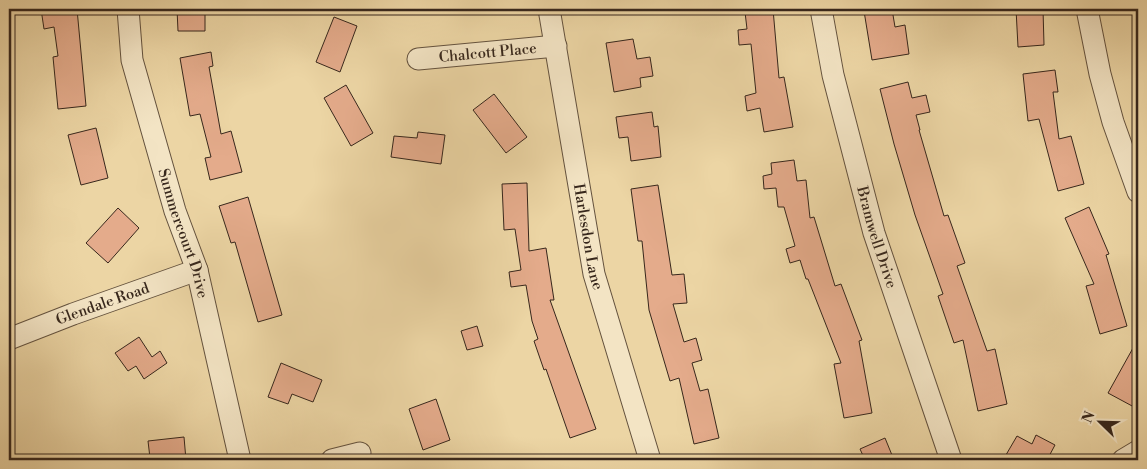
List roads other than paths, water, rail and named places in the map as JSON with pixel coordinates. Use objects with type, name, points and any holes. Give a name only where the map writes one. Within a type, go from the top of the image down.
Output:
[{"type":"street","name":"Summercourt Drive","points":[[128,9],[132,60],[175,211],[197,270],[240,460]]},
{"type":"street","name":"Harlesdon Lane","points":[[549,9],[594,274],[650,460]]},
{"type":"street","name":"Bramwell Drive","points":[[821,9],[833,75],[874,233],[951,460]]},
{"type":"street","points":[[1087,9],[1100,74],[1113,122],[1138,187]]},
{"type":"street","name":"Chalcott Place","points":[[418,59],[556,46]]},
{"type":"street","name":"Glendale Road","points":[[9,339],[197,270]]},
{"type":"street","points":[[1122,460],[1138,451]]},
{"type":"street","points":[[332,460],[360,453]]}]
